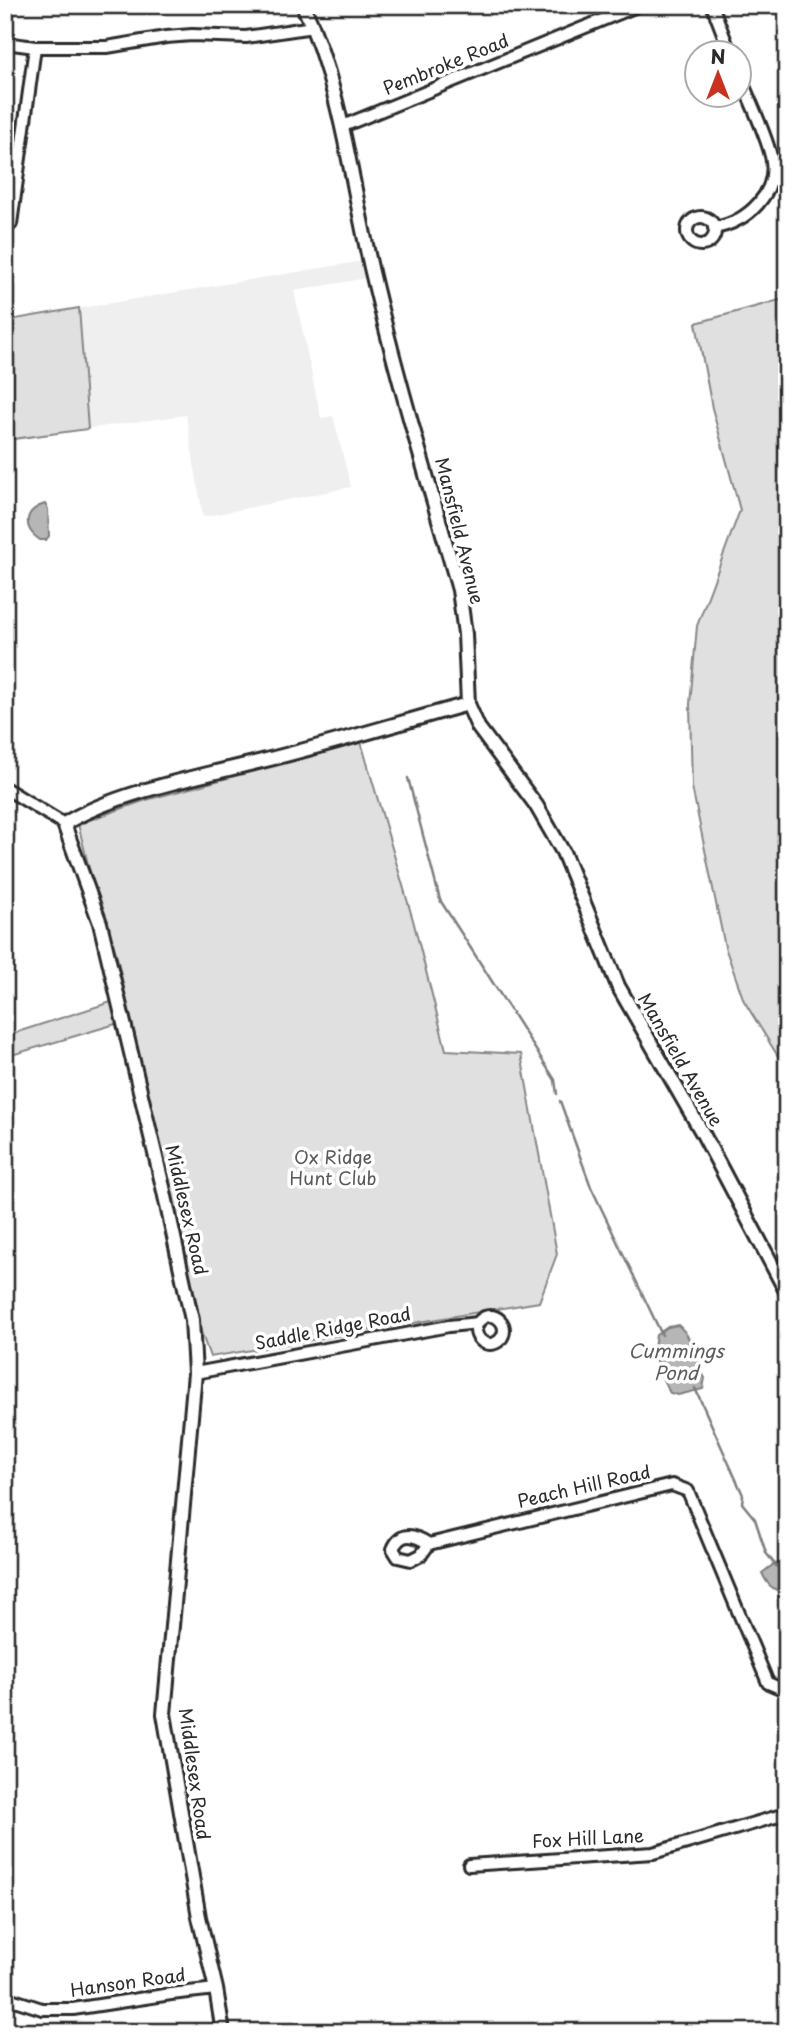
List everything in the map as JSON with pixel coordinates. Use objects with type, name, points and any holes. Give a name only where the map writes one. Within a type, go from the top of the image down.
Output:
[{"type":"main road","name":"Mansfield Avenue","points":[[303,5],[313,27],[343,126],[372,271],[459,590],[465,634],[468,704],[478,727],[536,804],[563,852],[618,986],[703,1135],[787,1293]]},
{"type":"main road","points":[[64,824],[80,814],[135,795],[468,704]]},
{"type":"main road","name":"Middlesex Road","points":[[64,824],[100,923],[192,1320],[195,1373],[164,1714],[199,1917],[223,2032]]},
{"type":"street","name":"Pembroke Road","points":[[343,126],[639,5]]},
{"type":"street","points":[[712,5],[725,38]]},
{"type":"street","points":[[5,43],[35,47],[107,47],[166,37],[246,37],[313,27]]},
{"type":"street","points":[[11,224],[35,47]]},
{"type":"street","points":[[714,228],[723,227],[749,215],[763,197],[771,180],[771,157],[752,108]]},
{"type":"street","points":[[5,788],[64,824]]},
{"type":"street","name":"Saddle Ridge Road","points":[[195,1373],[478,1323]]},
{"type":"street","name":"Peach Hill Road","points":[[429,1544],[672,1485],[688,1491],[768,1683],[787,1691]]},
{"type":"street","name":"Fox Hill Lane","points":[[469,1865],[653,1853],[782,1815],[787,1816]]},
{"type":"street","name":"Hanson Road","points":[[5,1997],[41,2009],[73,2009],[216,1989]]},
{"type":"shaded area","points":[[363,261],[367,278],[294,291],[321,418],[333,416],[351,487],[203,517],[186,415],[13,439],[10,320]]},
{"type":"green space","points":[[787,298],[787,1071],[744,1001],[725,947],[692,787],[690,704],[697,626],[740,510],[712,408],[696,323]]},
{"type":"green space","points":[[79,308],[88,429],[13,439],[10,320]]},
{"type":"green space","name":"Ox Ridge Hunt Club","points":[[361,742],[413,920],[446,1050],[521,1054],[557,1254],[539,1302],[210,1357],[199,1326],[116,953],[78,824],[146,800]]},
{"type":"green space","points":[[114,1001],[119,1023],[5,1057],[5,1036]]},
{"type":"water","points":[[45,504],[48,509],[49,536],[46,540],[40,540],[30,530],[28,520],[33,510]]},
{"type":"water","name":"Cummings Pond","points":[[678,1325],[688,1337],[705,1378],[703,1389],[678,1395],[670,1393],[666,1386],[657,1365],[655,1351],[656,1335],[668,1327]]},
{"type":"water","points":[[787,1562],[787,1592],[772,1587],[762,1573],[774,1564]]},
{"type":"waterway","points":[[408,778],[440,900],[555,1080],[557,1094]]},
{"type":"waterway","points":[[560,1101],[591,1187],[662,1335]]},
{"type":"waterway","points":[[695,1388],[743,1495],[742,1503],[755,1519],[766,1553],[777,1567]]}]
